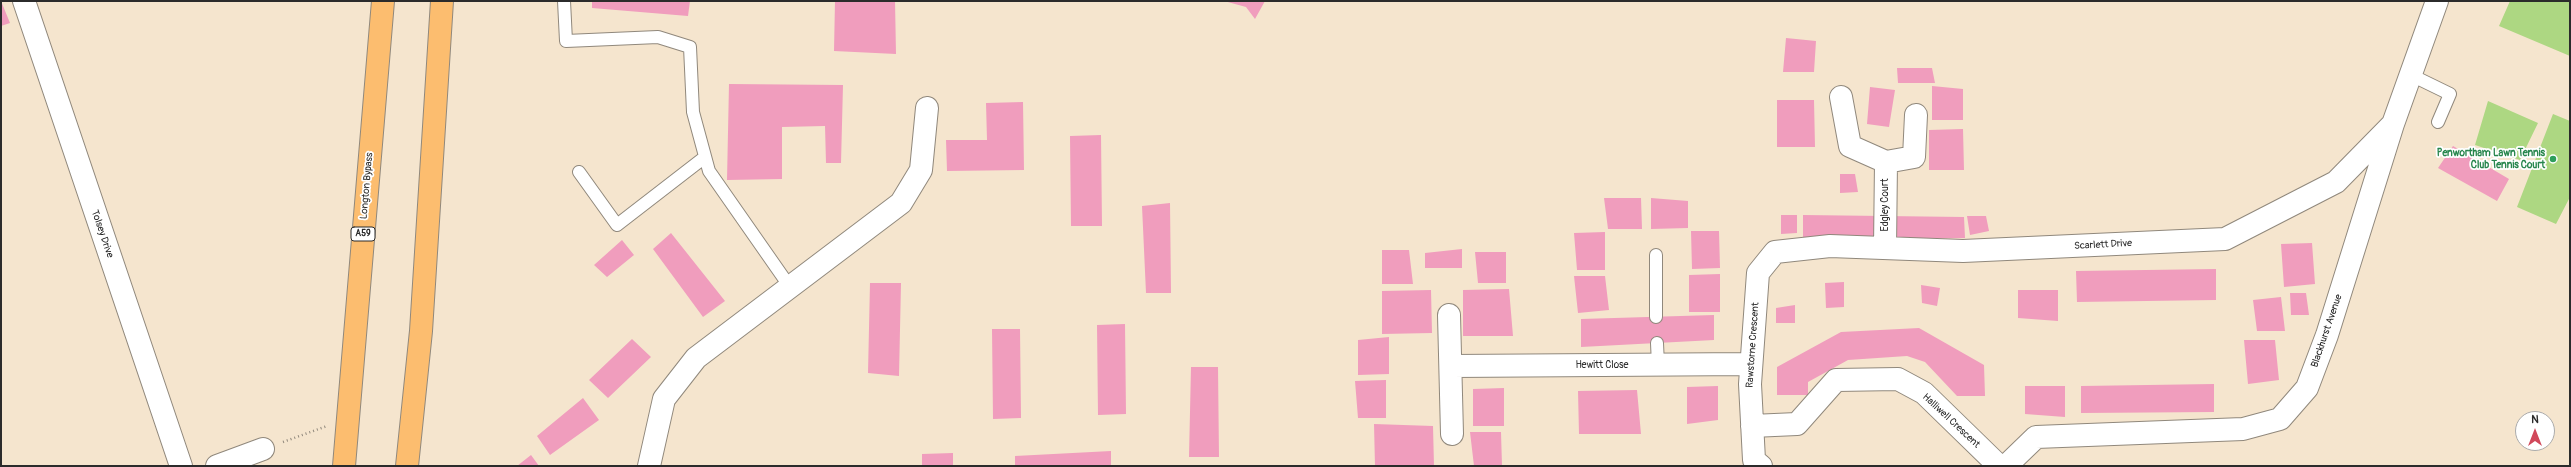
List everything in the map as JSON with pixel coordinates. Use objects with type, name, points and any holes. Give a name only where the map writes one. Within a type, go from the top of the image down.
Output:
[{"type":"highway","name":"Longton Bypass","points":[[344,466],[383,1]]},
{"type":"highway","points":[[407,466],[420,331],[442,1]]},
{"type":"street","name":"Tolsey Drive","points":[[24,1],[181,466]]},
{"type":"street","name":"Blackhurst Avenue","points":[[2006,466],[2036,437],[2243,429],[2280,419],[2307,388],[2328,335],[2392,124],[2437,1]]},
{"type":"street","points":[[1840,97],[1850,146],[1886,162],[1914,156],[1916,115]]},
{"type":"street","points":[[649,466],[664,399],[696,358],[901,203],[921,170],[927,108]]},
{"type":"street","name":"Scarlett Drive","points":[[1776,252],[1830,246],[1963,251],[2225,239],[2336,182],[2392,124]]},
{"type":"street","name":"Edgley Court","points":[[1885,248],[1886,162]]},
{"type":"street","name":"Rawstorne Crescent","points":[[1761,466],[1754,460],[1750,384],[1751,364],[1758,274],[1776,252]]},
{"type":"street","points":[[1449,315],[1452,366],[1452,434]]},
{"type":"street","name":"Hewitt Close","points":[[1452,366],[1751,364]]},
{"type":"street","name":"Halliwell Crescent","points":[[1752,426],[1797,424],[1836,380],[1898,379],[1924,394],[1999,466]]},
{"type":"street","points":[[217,466],[264,449]]},
{"type":"lane","points":[[564,1],[566,41],[658,37],[690,47],[693,112],[709,171],[790,287]]},
{"type":"lane","points":[[2411,75],[2450,94],[2438,122]]},
{"type":"lane","points":[[579,172],[617,225],[705,156]]},
{"type":"lane","points":[[1656,255],[1656,317]]},
{"type":"lane","points":[[1657,343],[1658,364]]},
{"type":"path","points":[[264,449],[327,426]]},
{"type":"green space","points":[[2510,1],[2570,1],[2570,56],[2499,26]]},
{"type":"green space","points":[[2488,101],[2538,123],[2520,160],[2475,145]]},
{"type":"green space","name":"Penwortham Lawn Tennis Club Tennis Court","points":[[2553,114],[2570,121],[2570,197],[2556,224],[2517,207]]},
{"type":"building","points":[[1,1],[10,23],[1,26]]},
{"type":"building","points":[[592,1],[690,1],[688,16],[592,8]]},
{"type":"building","points":[[835,1],[895,1],[896,54],[834,51]]},
{"type":"building","points":[[1224,1],[1265,1],[1255,19],[1246,7]]},
{"type":"building","points":[[1786,38],[1816,41],[1814,72],[1783,72]]},
{"type":"building","points":[[1897,68],[1932,68],[1935,83],[1898,83]]},
{"type":"building","points":[[729,84],[843,85],[841,163],[826,163],[825,126],[782,127],[782,179],[727,180]]},
{"type":"building","points":[[1932,86],[1963,89],[1963,120],[1932,120]]},
{"type":"building","points":[[1870,87],[1895,90],[1889,127],[1867,124]]},
{"type":"building","points":[[1777,100],[1814,100],[1815,147],[1777,147]]},
{"type":"building","points":[[1023,102],[1024,170],[947,171],[946,140],[987,140],[986,103]]},
{"type":"building","points":[[1963,129],[1964,170],[1929,170],[1929,130]]},
{"type":"building","points":[[1101,135],[1102,226],[1071,226],[1070,136]]},
{"type":"building","points":[[2453,146],[2509,179],[2497,201],[2438,168]]},
{"type":"building","points":[[1840,174],[1855,174],[1858,192],[1840,193]]},
{"type":"building","points":[[1604,198],[1641,198],[1642,229],[1608,229]]},
{"type":"building","points":[[1651,198],[1688,201],[1688,228],[1651,229]]},
{"type":"building","points":[[1170,203],[1171,293],[1146,293],[1142,206]]},
{"type":"building","points":[[1781,215],[1797,215],[1797,233],[1781,234]]},
{"type":"building","points":[[1803,215],[1964,217],[1965,238],[1803,240]]},
{"type":"building","points":[[1967,216],[1986,216],[1989,231],[1970,235]]},
{"type":"building","points":[[1691,231],[1719,231],[1720,268],[1692,269]]},
{"type":"building","points":[[1605,232],[1605,270],[1577,270],[1574,233]]},
{"type":"building","points":[[671,233],[725,301],[703,317],[653,249]]},
{"type":"building","points":[[622,240],[634,255],[607,277],[594,265]]},
{"type":"building","points":[[2312,243],[2315,284],[2284,287],[2281,244]]},
{"type":"building","points":[[1462,249],[1462,268],[1425,268],[1425,253]]},
{"type":"building","points":[[1382,250],[1409,250],[1413,284],[1382,284]]},
{"type":"building","points":[[1475,252],[1506,252],[1506,283],[1478,283]]},
{"type":"building","points":[[2216,269],[2216,300],[2077,302],[2076,271]]},
{"type":"building","points":[[1720,274],[1720,312],[1689,312],[1689,275]]},
{"type":"building","points":[[1574,276],[1605,276],[1609,310],[1578,313]]},
{"type":"building","points":[[1844,282],[1844,307],[1826,308],[1825,283]]},
{"type":"building","points":[[870,283],[901,283],[899,376],[868,373]]},
{"type":"building","points":[[1921,285],[1940,288],[1937,306],[1922,303]]},
{"type":"building","points":[[1509,289],[1513,336],[1463,336],[1463,290]]},
{"type":"building","points":[[1431,290],[1432,333],[1382,334],[1382,291]]},
{"type":"building","points":[[2018,290],[2058,290],[2058,321],[2018,318]]},
{"type":"building","points":[[2290,293],[2306,293],[2309,315],[2291,315]]},
{"type":"building","points":[[2281,297],[2285,331],[2257,331],[2253,300]]},
{"type":"building","points":[[1795,305],[1795,323],[1776,323],[1776,308]]},
{"type":"building","points":[[1714,315],[1714,340],[1581,347],[1581,319]]},
{"type":"building","points":[[1125,324],[1126,414],[1098,415],[1097,325]]},
{"type":"building","points":[[1919,328],[1984,365],[1985,396],[1957,396],[1925,362],[1907,356],[1848,360],[1808,382],[1808,395],[1777,395],[1777,367],[1841,332]]},
{"type":"building","points":[[992,329],[1020,329],[1021,418],[993,419]]},
{"type":"building","points":[[1389,337],[1389,374],[1358,375],[1358,340]]},
{"type":"building","points":[[632,339],[651,357],[608,398],[589,380]]},
{"type":"building","points":[[2244,340],[2275,340],[2279,380],[2248,384]]},
{"type":"building","points":[[1191,367],[1218,367],[1219,457],[1189,457]]},
{"type":"building","points":[[1386,380],[1386,418],[1358,418],[1355,381]]},
{"type":"building","points":[[2214,384],[2214,412],[2081,413],[2081,386]]},
{"type":"building","points":[[1718,386],[1718,420],[1687,424],[1687,387]]},
{"type":"building","points":[[2025,386],[2065,386],[2065,417],[2025,414]]},
{"type":"building","points":[[1504,388],[1504,426],[1473,426],[1473,389]]},
{"type":"building","points":[[1637,390],[1641,434],[1579,434],[1578,391]]},
{"type":"building","points":[[583,398],[599,420],[550,455],[537,436]]},
{"type":"building","points":[[1374,424],[1433,426],[1434,466],[1375,466]]},
{"type":"building","points":[[1470,432],[1501,432],[1502,466],[1474,466]]},
{"type":"building","points":[[1111,451],[1111,466],[1015,466],[1015,456]]},
{"type":"building","points":[[953,453],[953,466],[922,466],[922,454]]},
{"type":"building","points":[[531,455],[539,466],[517,466]]},
{"type":"place","name":"Penwortham Lawn Tennis Club Tennis Court","points":[[2553,159]]}]
